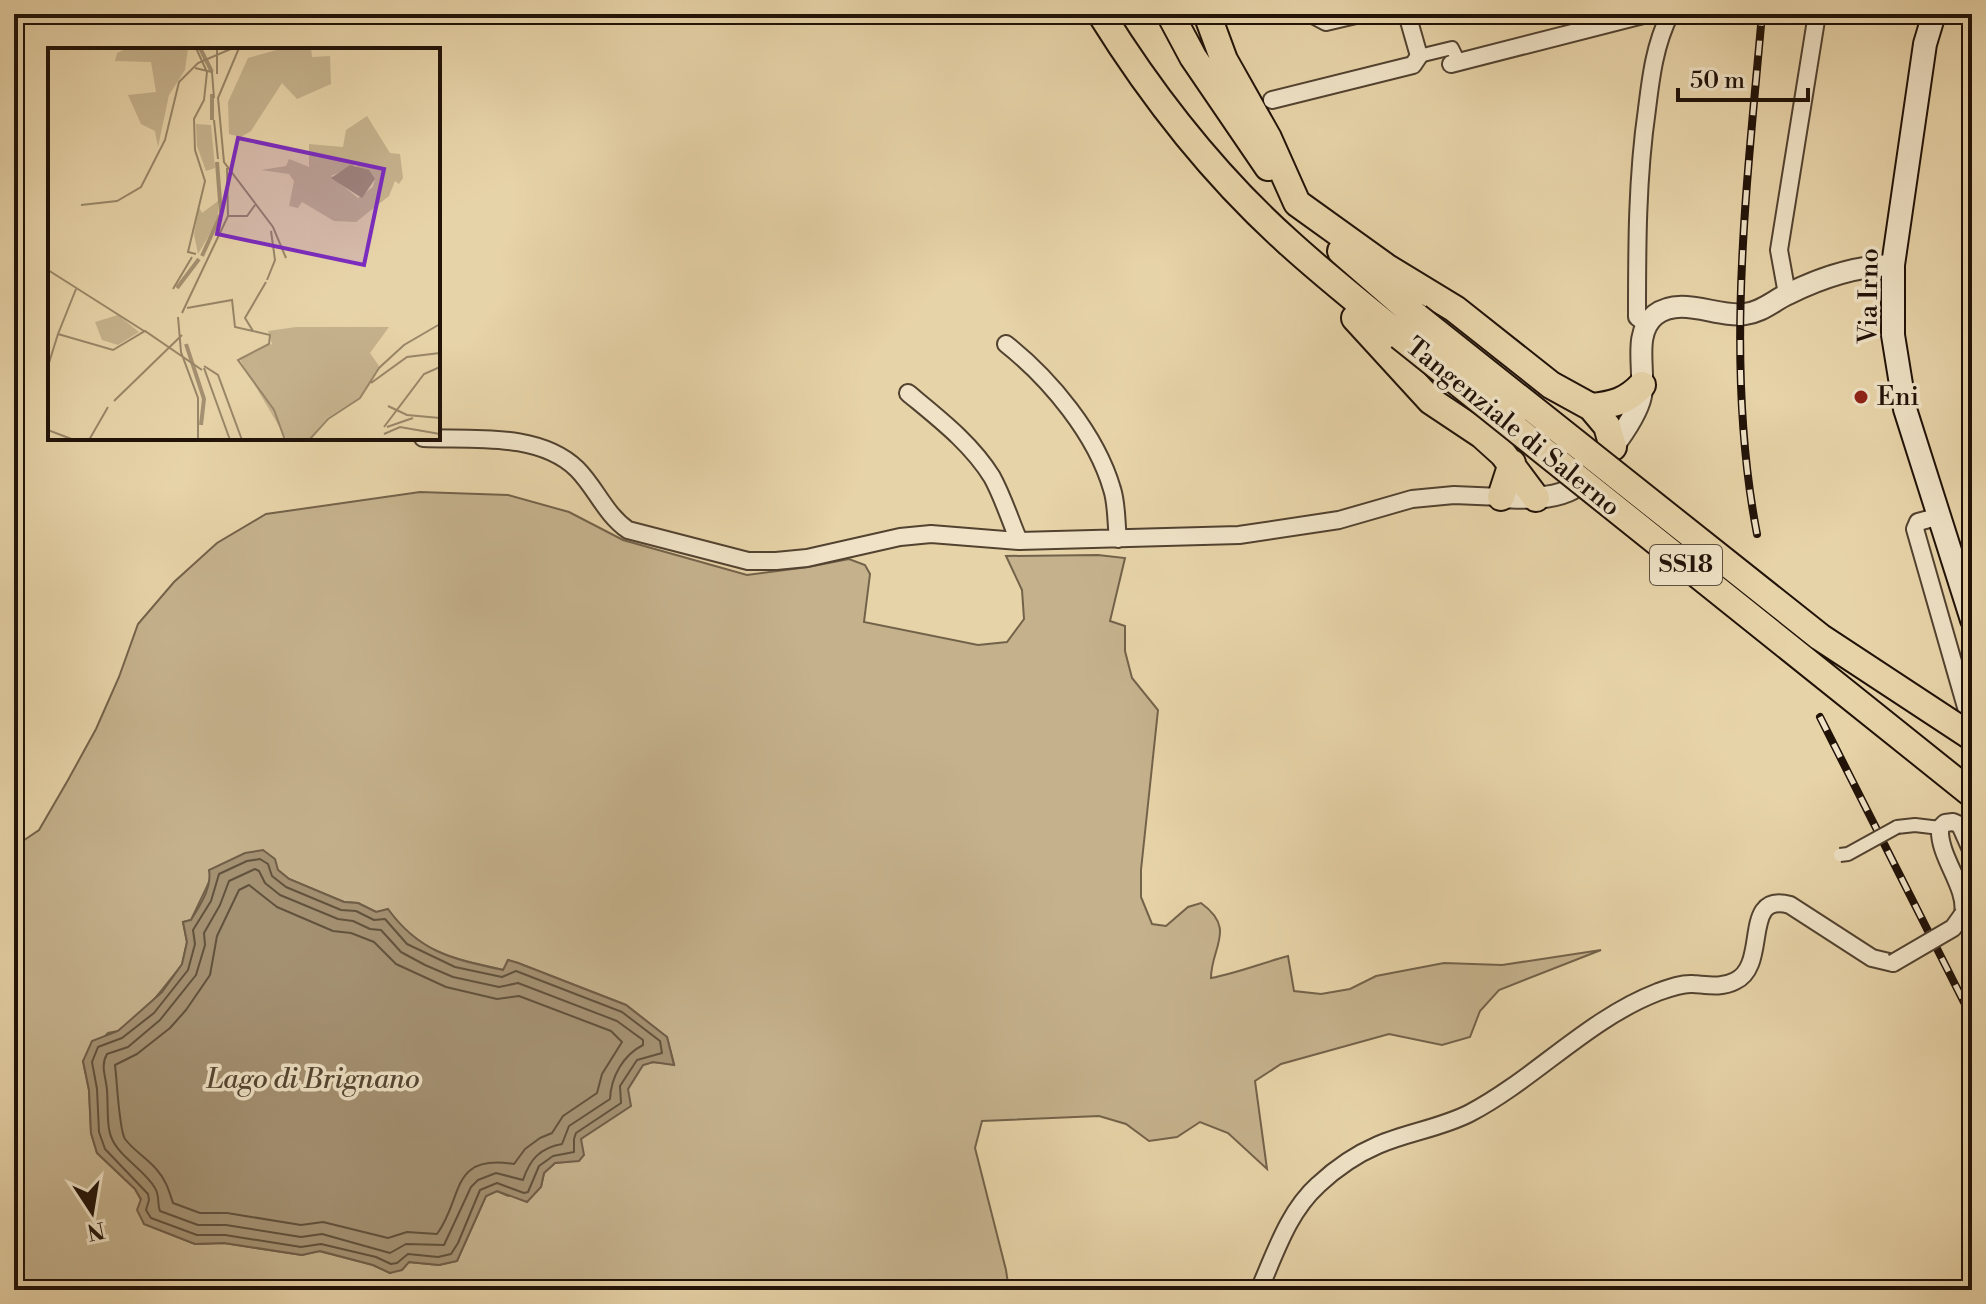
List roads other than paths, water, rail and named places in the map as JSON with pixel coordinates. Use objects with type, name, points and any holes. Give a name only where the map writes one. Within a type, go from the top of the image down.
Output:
[{"type":"highway","name":"Tangenziale di Salerno","points":[[1101,14],[1167,110],[1244,198],[1286,240],[1408,327],[1820,637],[1972,737]]},
{"type":"highway","name":"Tangenziale di Salerno","points":[[1170,14],[1193,57],[1234,120],[1297,203],[1408,327],[1972,794]]},
{"type":"highway","points":[[1207,14],[1224,60],[1268,138],[1297,203],[1386,267],[1455,309],[1551,385],[1591,407],[1607,426],[1613,447]]},
{"type":"highway","points":[[1244,198],[1278,247],[1368,330],[1407,378],[1431,401],[1482,435],[1512,463],[1522,482],[1536,498]]},
{"type":"highway","points":[[1591,407],[1630,398],[1642,385]]},
{"type":"highway","points":[[1501,497],[1512,463]]},
{"type":"main road","name":"Via Irno","points":[[1934,14],[1925,44],[1893,265],[1893,335],[1905,409],[1972,620]]},
{"type":"street","points":[[1311,14],[1326,22],[1360,14]]},
{"type":"street","points":[[1407,14],[1419,56]]},
{"type":"street","points":[[1272,100],[1404,69],[1413,65],[1419,56],[1452,48],[1455,63],[1647,14]]},
{"type":"street","points":[[1647,325],[1637,317],[1639,160],[1652,69],[1660,34],[1670,14]]},
{"type":"street","points":[[1787,294],[1779,250],[1817,14]]},
{"type":"street","points":[[440,439],[506,441],[549,452],[578,470],[612,518],[628,530],[748,561],[807,558],[900,537],[931,534],[1019,541],[1239,535],[1339,520],[1412,499],[1454,495],[1536,498],[1570,490],[1613,447],[1636,410],[1642,385],[1642,336],[1654,316],[1674,307],[1742,315],[1759,311],[1787,294],[1844,273],[1871,266],[1893,265]]},
{"type":"street","points":[[1006,344],[1034,366],[1084,430],[1112,488],[1118,539]]},
{"type":"street","points":[[908,393],[960,437],[979,459],[992,478],[1019,541]]},
{"type":"street","points":[[1940,516],[1918,522],[1915,529],[1972,728]]},
{"type":"street","points":[[1259,1290],[1294,1214],[1316,1186],[1341,1167],[1378,1145],[1467,1115],[1551,1061],[1599,1023],[1641,999],[1685,984],[1709,986],[1734,982],[1751,965],[1759,919],[1769,905],[1790,905],[1872,958],[1893,963],[1953,928],[1963,914],[1963,902],[1941,844],[1940,828],[1945,823],[1960,825],[1972,852]]},
{"type":"street","points":[[1836,852],[1848,854],[1897,827],[1915,825],[1940,828]]},
{"type":"water","name":"Lago di Brignano","points":[[263,850],[275,859],[278,870],[289,879],[376,912],[388,909],[412,936],[439,952],[503,970],[508,960],[626,1005],[667,1037],[674,1065],[653,1062],[643,1065],[628,1089],[631,1106],[581,1139],[584,1155],[579,1161],[555,1163],[544,1173],[541,1187],[527,1202],[497,1191],[486,1196],[457,1261],[439,1265],[409,1262],[402,1270],[390,1273],[373,1265],[320,1251],[302,1255],[224,1243],[195,1244],[144,1224],[137,1210],[141,1199],[135,1189],[97,1153],[91,1133],[89,1090],[83,1061],[92,1041],[118,1031],[162,992],[182,964],[187,942],[183,922],[191,920],[207,890],[209,870],[245,853]]},
{"type":"railway","points":[[1757,534],[1747,470],[1740,340],[1745,209],[1762,14]]},
{"type":"railway","points":[[1820,717],[1972,1018]]},
{"type":"place","name":"Eni","points":[[1861,397]]}]
